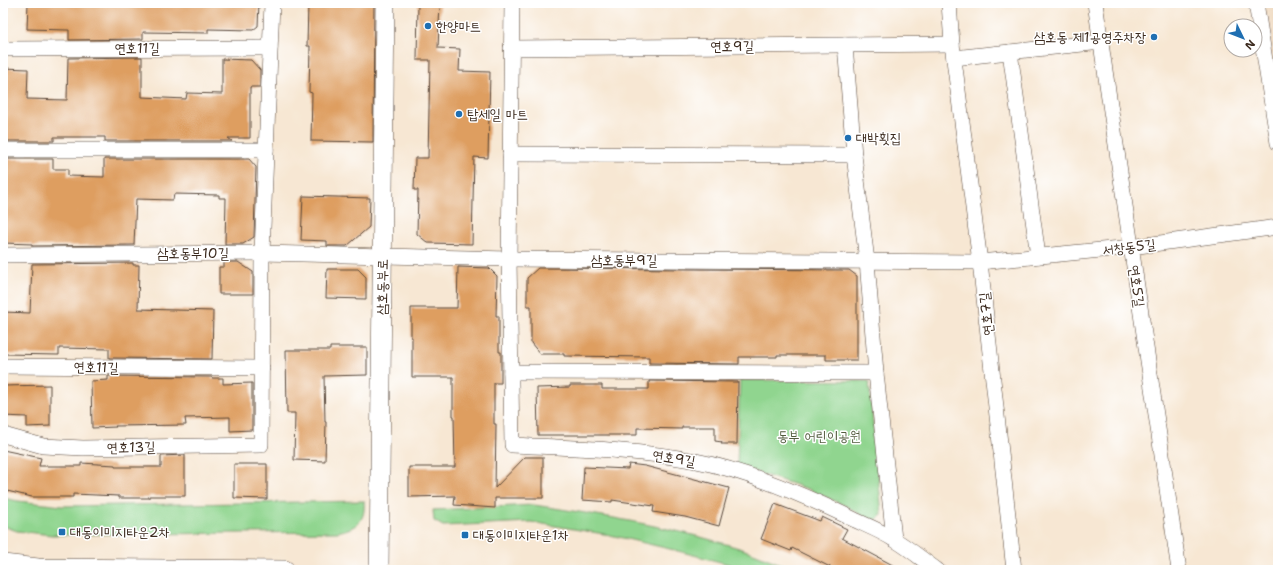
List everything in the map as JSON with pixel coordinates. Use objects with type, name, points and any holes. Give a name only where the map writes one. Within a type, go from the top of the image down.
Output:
[{"type":"street","points":[[262,368],[262,253],[272,3]]},
{"type":"street","name":"삼호동부로","points":[[379,570],[385,3]]},
{"type":"street","name":"연호9길","points":[[512,3],[509,259],[512,445],[606,449],[654,454],[698,461],[747,475],[802,496],[894,539],[937,570]]},
{"type":"street","name":"연호7길","points":[[949,3],[953,51],[980,262],[1014,570]]},
{"type":"street","name":"연호5길","points":[[1095,3],[1179,570]]},
{"type":"street","points":[[1256,3],[1278,143]]},
{"type":"street","points":[[953,51],[1010,52],[1100,42]]},
{"type":"street","points":[[845,45],[854,155],[894,539]]},
{"type":"street","name":"연호9길","points":[[511,48],[845,45],[953,51]]},
{"type":"street","name":"연호11길","points":[[3,49],[270,48]]},
{"type":"street","points":[[1010,52],[1038,256]]},
{"type":"street","points":[[3,150],[266,150]]},
{"type":"street","points":[[510,154],[854,155]]},
{"type":"street","name":"서창동5길","points":[[980,262],[1131,247],[1278,227]]},
{"type":"street","name":"삼호동부10길","points":[[3,255],[262,253],[382,256]]},
{"type":"street","name":"삼호동부9길","points":[[382,256],[509,259],[980,262]]},
{"type":"street","name":"연호11길","points":[[3,366],[262,368]]},
{"type":"street","name":"연호13길","points":[[3,433],[7,436],[43,446],[83,448],[261,445],[262,368]]},
{"type":"street","points":[[511,372],[876,373]]},
{"type":"street","points":[[3,564],[38,568],[285,570]]},
{"type":"shaded area","points":[[1262,3],[1278,3],[1278,108]]},
{"type":"green space","name":"동부 어린이공원","points":[[740,380],[869,381],[882,515],[873,522],[848,507],[808,489],[737,466]]},
{"type":"green space","points":[[3,498],[62,506],[364,501],[364,508],[361,519],[358,523],[350,528],[337,532],[52,535],[17,531],[3,526]]},
{"type":"green space","points":[[534,505],[611,517],[688,534],[746,550],[795,570],[744,570],[732,565],[610,535],[531,522],[443,526],[434,521],[433,510]]},
{"type":"building","points":[[28,3],[259,3],[258,26],[253,30],[208,29],[208,33],[143,32],[143,39],[69,40],[69,30],[27,29]]},
{"type":"building","points":[[308,3],[374,3],[373,142],[311,141],[312,93],[309,92],[310,46],[307,46]]},
{"type":"building","points":[[418,3],[440,3],[438,48],[460,49],[459,71],[490,72],[488,158],[474,157],[472,244],[428,243],[417,234],[418,190],[414,190],[415,158],[428,158],[430,60],[417,60]]},
{"type":"building","points":[[142,57],[142,97],[186,99],[187,93],[222,94],[222,59],[251,60],[260,70],[260,87],[250,87],[250,138],[228,138],[232,141],[105,141],[105,137],[54,137],[54,141],[3,141],[3,68],[28,69],[27,99],[67,100],[68,58]]},
{"type":"building","points":[[3,159],[53,159],[53,169],[68,169],[68,176],[104,177],[104,159],[249,159],[256,167],[254,237],[243,244],[225,244],[226,198],[219,198],[219,195],[174,194],[173,200],[136,199],[134,245],[32,246],[32,244],[3,243]]},
{"type":"building","points":[[303,196],[370,198],[369,227],[347,246],[327,246],[327,241],[301,240]]},
{"type":"building","points":[[224,262],[238,262],[253,272],[253,294],[219,294],[219,267],[224,267]]},
{"type":"building","points":[[133,263],[133,265],[139,265],[138,309],[213,311],[212,359],[109,358],[109,349],[59,348],[59,355],[3,354],[3,312],[30,313],[32,264]]},
{"type":"building","points":[[458,267],[489,268],[497,276],[496,316],[499,316],[501,383],[494,383],[494,424],[496,424],[495,488],[525,457],[543,457],[543,498],[495,498],[495,508],[454,505],[455,496],[409,497],[409,467],[455,467],[453,377],[412,377],[411,308],[457,308]]},
{"type":"building","points":[[538,268],[849,270],[857,276],[857,360],[826,360],[826,355],[777,355],[777,357],[739,357],[739,364],[649,363],[649,357],[564,356],[564,354],[540,354],[531,343],[531,306],[527,306],[527,278]]},
{"type":"building","points":[[327,269],[358,269],[366,277],[366,299],[326,298]]},
{"type":"building","points":[[330,347],[367,347],[367,375],[324,376],[326,422],[325,461],[294,460],[295,413],[287,413],[286,350],[330,350]]},
{"type":"building","points":[[108,376],[212,377],[223,378],[223,384],[252,383],[252,430],[230,431],[230,417],[185,418],[186,425],[115,426],[116,427],[92,428],[91,381],[108,380]]},
{"type":"building","points":[[649,381],[738,382],[737,444],[721,444],[722,442],[715,441],[715,427],[682,427],[682,429],[637,428],[637,435],[538,435],[537,388],[570,387],[570,385],[602,385],[602,389],[649,389]]},
{"type":"building","points":[[50,385],[50,426],[27,427],[27,417],[3,416],[3,386]]},
{"type":"building","points":[[3,450],[41,458],[39,466],[81,466],[81,463],[115,465],[115,467],[161,467],[161,456],[185,455],[185,496],[119,498],[119,496],[73,494],[73,497],[32,497],[3,490]]},
{"type":"building","points":[[234,464],[267,464],[267,499],[234,498]]},
{"type":"building","points":[[629,464],[645,466],[729,488],[719,526],[685,517],[653,512],[654,506],[612,500],[612,502],[582,500],[584,467],[628,469]]},
{"type":"building","points":[[775,504],[820,521],[822,517],[847,529],[842,538],[902,570],[836,570],[792,548],[791,551],[761,539]]},
{"type":"place","name":"한양마트","points":[[428,26]]},
{"type":"place","name":"삼호동 제1공영주차장","points":[[1154,37]]},
{"type":"place","name":"탑세일 마트","points":[[459,114]]},
{"type":"place","name":"대박횟집","points":[[848,138]]},
{"type":"place","name":"대동이미지타운2차","points":[[62,532]]},
{"type":"place","name":"대동이미지타운1차","points":[[465,535]]}]
